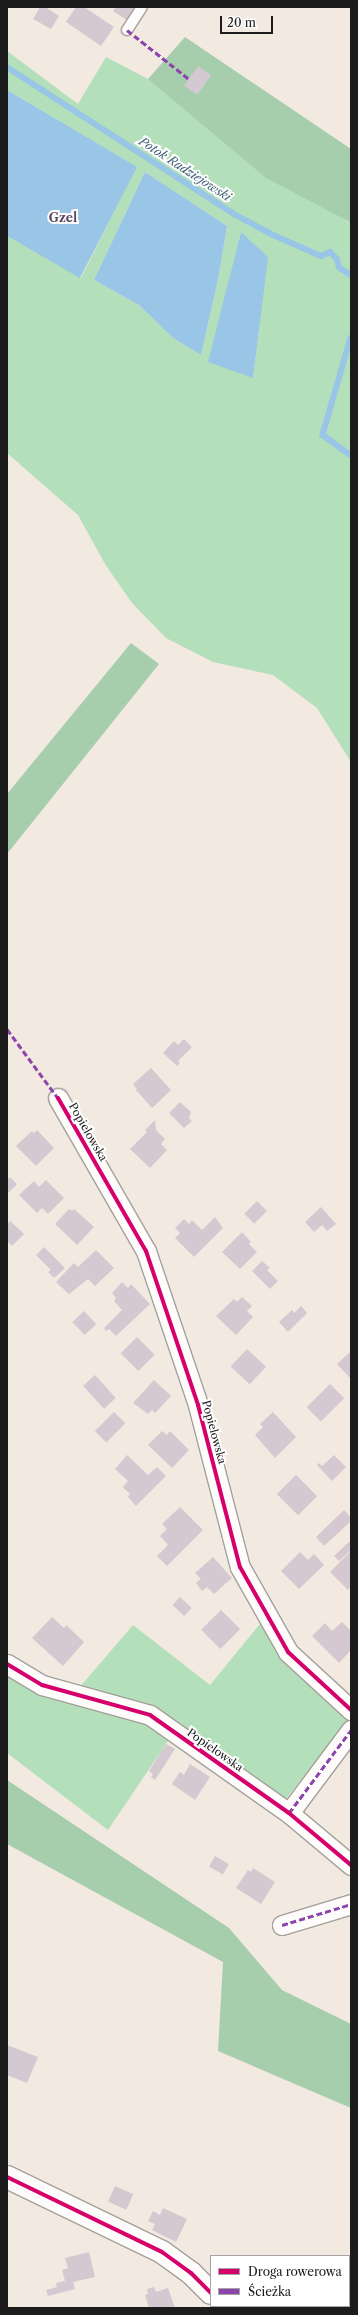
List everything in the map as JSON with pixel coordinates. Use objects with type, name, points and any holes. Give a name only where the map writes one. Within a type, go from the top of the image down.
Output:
[{"type":"street","name":"Popielowska","points":[[58,1098],[146,1251],[198,1405],[240,1567],[288,1652],[351,1710]]},
{"type":"street","name":"Popielowska","points":[[7,1664],[42,1685],[150,1715],[289,1813],[351,1865]]},
{"type":"street","points":[[289,1813],[351,1730]]},
{"type":"street","points":[[282,1925],[351,1904]]},
{"type":"street","points":[[7,2177],[154,2248],[201,2274],[210,2291]]},
{"type":"lane","points":[[127,30],[142,7]]},
{"type":"green space","points":[[185,37],[351,149],[351,224],[348,221],[266,178],[148,79]]},
{"type":"green space","points":[[7,51],[78,104],[106,57],[148,79],[351,224],[351,762],[317,708],[273,675],[213,662],[166,638],[132,603],[105,564],[78,515],[7,453],[7,236],[81,278],[136,167],[7,90]],"holes":[[[145,172],[227,226],[218,280],[201,355],[173,338],[139,305],[94,280]],[[241,232],[260,321],[253,378],[215,339]]]},
{"type":"green space","points":[[131,643],[159,664],[7,854],[7,794]]},
{"type":"green space","points":[[264,1619],[275,1649],[350,1719],[284,1801],[136,1705],[79,1688],[133,1625],[210,1685]]},
{"type":"green space","points":[[7,1672],[131,1716],[170,1738],[108,1830],[7,1753]]},
{"type":"green space","points":[[7,1780],[229,1928],[282,1990],[351,2024],[351,2108],[218,2051],[223,1962],[7,1844]]},
{"type":"water","points":[[7,90],[137,167],[80,278],[7,236]]},
{"type":"water","points":[[145,172],[227,226],[218,280],[201,355],[173,338],[139,305],[94,280]]},
{"type":"water","points":[[241,232],[268,257],[253,378],[208,362]]},
{"type":"building","points":[[40,7],[45,7],[59,16],[51,29],[33,19]]},
{"type":"building","points":[[76,7],[84,7],[114,27],[101,46],[66,22]]},
{"type":"building","points":[[116,7],[135,7],[127,20],[113,11]]},
{"type":"building","points":[[198,66],[211,75],[197,95],[184,86]]},
{"type":"building","points":[[184,1039],[192,1047],[178,1061],[180,1063],[177,1066],[163,1053],[174,1041],[178,1045]]},
{"type":"building","points":[[151,1068],[171,1090],[152,1108],[136,1090],[137,1089],[133,1084]]},
{"type":"building","points":[[180,1102],[191,1112],[189,1118],[192,1121],[184,1128],[169,1113]]},
{"type":"building","points":[[155,1120],[156,1130],[165,1139],[161,1144],[167,1150],[150,1168],[130,1149],[147,1132],[145,1130]]},
{"type":"building","points":[[37,1130],[54,1148],[36,1166],[16,1146],[32,1131],[34,1133]]},
{"type":"building","points":[[10,1177],[17,1184],[7,1194],[7,1178],[8,1179]]},
{"type":"building","points":[[46,1180],[64,1198],[48,1214],[42,1208],[37,1213],[19,1195],[34,1181],[39,1187]]},
{"type":"building","points":[[257,1201],[267,1211],[254,1224],[244,1214]]},
{"type":"building","points":[[321,1207],[336,1224],[327,1231],[322,1225],[314,1232],[305,1222]]},
{"type":"building","points":[[69,1209],[72,1211],[74,1209],[94,1227],[77,1245],[55,1224]]},
{"type":"building","points":[[215,1217],[223,1228],[194,1257],[175,1238],[180,1233],[175,1228],[184,1219],[189,1224],[192,1220],[202,1230]]},
{"type":"building","points":[[10,1221],[24,1234],[12,1246],[7,1241],[7,1225]]},
{"type":"building","points":[[242,1232],[251,1242],[249,1244],[257,1252],[240,1269],[222,1252]]},
{"type":"building","points":[[44,1247],[65,1268],[54,1278],[48,1272],[51,1270],[36,1255]]},
{"type":"building","points":[[96,1250],[114,1268],[95,1286],[88,1279],[69,1294],[56,1282],[74,1263],[78,1267]]},
{"type":"building","points":[[262,1261],[270,1268],[267,1270],[278,1281],[270,1289],[252,1271]]},
{"type":"building","points":[[122,1282],[128,1288],[131,1284],[150,1304],[116,1336],[109,1329],[106,1331],[104,1328],[122,1310],[114,1301],[116,1298],[112,1293]]},
{"type":"building","points":[[242,1297],[252,1306],[247,1311],[253,1317],[236,1335],[216,1316],[234,1299],[237,1302]]},
{"type":"building","points":[[301,1306],[307,1313],[288,1332],[279,1322],[292,1310],[294,1313]]},
{"type":"building","points":[[84,1311],[96,1324],[85,1335],[72,1322]]},
{"type":"building","points":[[137,1337],[155,1355],[138,1371],[121,1353]]},
{"type":"building","points":[[247,1349],[266,1367],[250,1384],[231,1367]]},
{"type":"building","points":[[350,1352],[351,1354],[351,1379],[337,1364]]},
{"type":"building","points":[[95,1375],[116,1398],[104,1409],[83,1386]]},
{"type":"building","points":[[154,1380],[171,1396],[155,1413],[152,1410],[148,1414],[133,1403]]},
{"type":"building","points":[[330,1384],[344,1398],[321,1421],[307,1407]]},
{"type":"building","points":[[114,1412],[125,1423],[106,1442],[95,1431]]},
{"type":"building","points":[[273,1412],[296,1437],[275,1458],[255,1435],[263,1427],[260,1424]]},
{"type":"building","points":[[162,1431],[167,1435],[170,1431],[189,1450],[172,1468],[148,1445]]},
{"type":"building","points":[[127,1455],[148,1475],[157,1467],[166,1476],[136,1506],[128,1497],[130,1494],[123,1487],[128,1481],[115,1469]]},
{"type":"building","points":[[334,1455],[346,1467],[332,1481],[317,1465],[319,1463],[322,1466]]},
{"type":"building","points":[[296,1475],[317,1496],[298,1515],[277,1494]]},
{"type":"building","points":[[180,1507],[203,1530],[167,1566],[157,1556],[168,1545],[160,1536],[167,1529],[162,1524]]},
{"type":"building","points":[[344,1510],[351,1518],[351,1521],[324,1546],[316,1537]]},
{"type":"building","points":[[351,1540],[351,1550],[339,1561],[334,1556]]},
{"type":"building","points":[[351,1551],[351,1586],[348,1590],[330,1572]]},
{"type":"building","points":[[300,1552],[308,1560],[314,1554],[324,1565],[299,1589],[281,1571]]},
{"type":"building","points":[[213,1557],[232,1578],[214,1594],[207,1587],[202,1591],[196,1583],[201,1579],[195,1573]]},
{"type":"building","points":[[180,1597],[192,1608],[184,1616],[172,1605]]},
{"type":"building","points":[[221,1610],[240,1629],[220,1649],[201,1630]]},
{"type":"building","points":[[52,1617],[64,1628],[66,1625],[84,1642],[63,1666],[32,1638]]},
{"type":"building","points":[[342,1622],[351,1631],[351,1650],[339,1663],[312,1636],[325,1623],[332,1631]]},
{"type":"building","points":[[166,1744],[175,1749],[155,1780],[151,1777],[153,1774],[149,1771]]},
{"type":"building","points":[[190,1764],[210,1777],[195,1800],[172,1784],[180,1772],[184,1775]]},
{"type":"building","points":[[215,1856],[229,1864],[223,1874],[209,1866]]},
{"type":"building","points":[[253,1868],[275,1882],[261,1904],[236,1888],[248,1870],[251,1872]]},
{"type":"building","points":[[7,2045],[38,2057],[27,2083],[7,2075]]},
{"type":"building","points":[[115,2186],[133,2194],[126,2210],[108,2202]]},
{"type":"building","points":[[163,2208],[187,2219],[176,2242],[152,2230],[155,2224],[148,2221],[153,2211],[160,2215]]},
{"type":"building","points":[[89,2252],[95,2277],[73,2282],[75,2289],[48,2296],[46,2290],[57,2287],[56,2283],[65,2281],[62,2270],[68,2268],[65,2258]]},
{"type":"building","points":[[154,2287],[156,2292],[168,2288],[175,2308],[149,2308],[145,2295],[148,2294],[147,2289]]},
{"type":"waterway","name":"Potok Radziejowski","points":[[7,67],[234,214],[269,233],[321,256],[330,252],[337,259],[340,268],[351,275]]},
{"type":"waterway","name":"Potok Radziejowski","points":[[351,338],[323,435],[351,455]]},
{"type":"marked path","points":[[127,30],[189,79]]},
{"type":"marked path","points":[[7,1029],[60,1101]]},
{"type":"marked path","points":[[289,1813],[351,1730]]},
{"type":"marked path","points":[[282,1925],[351,1904]]},
{"type":"cycle path","points":[[58,1098],[146,1251],[198,1405],[240,1567],[288,1652],[351,1710]]},
{"type":"cycle path","points":[[7,1664],[42,1685],[150,1715],[289,1813],[351,1865]]},
{"type":"cycle path","points":[[7,2177],[162,2252],[191,2273],[210,2292]]},
{"type":"district","name":"Gzel","points":[[63,218]]}]
